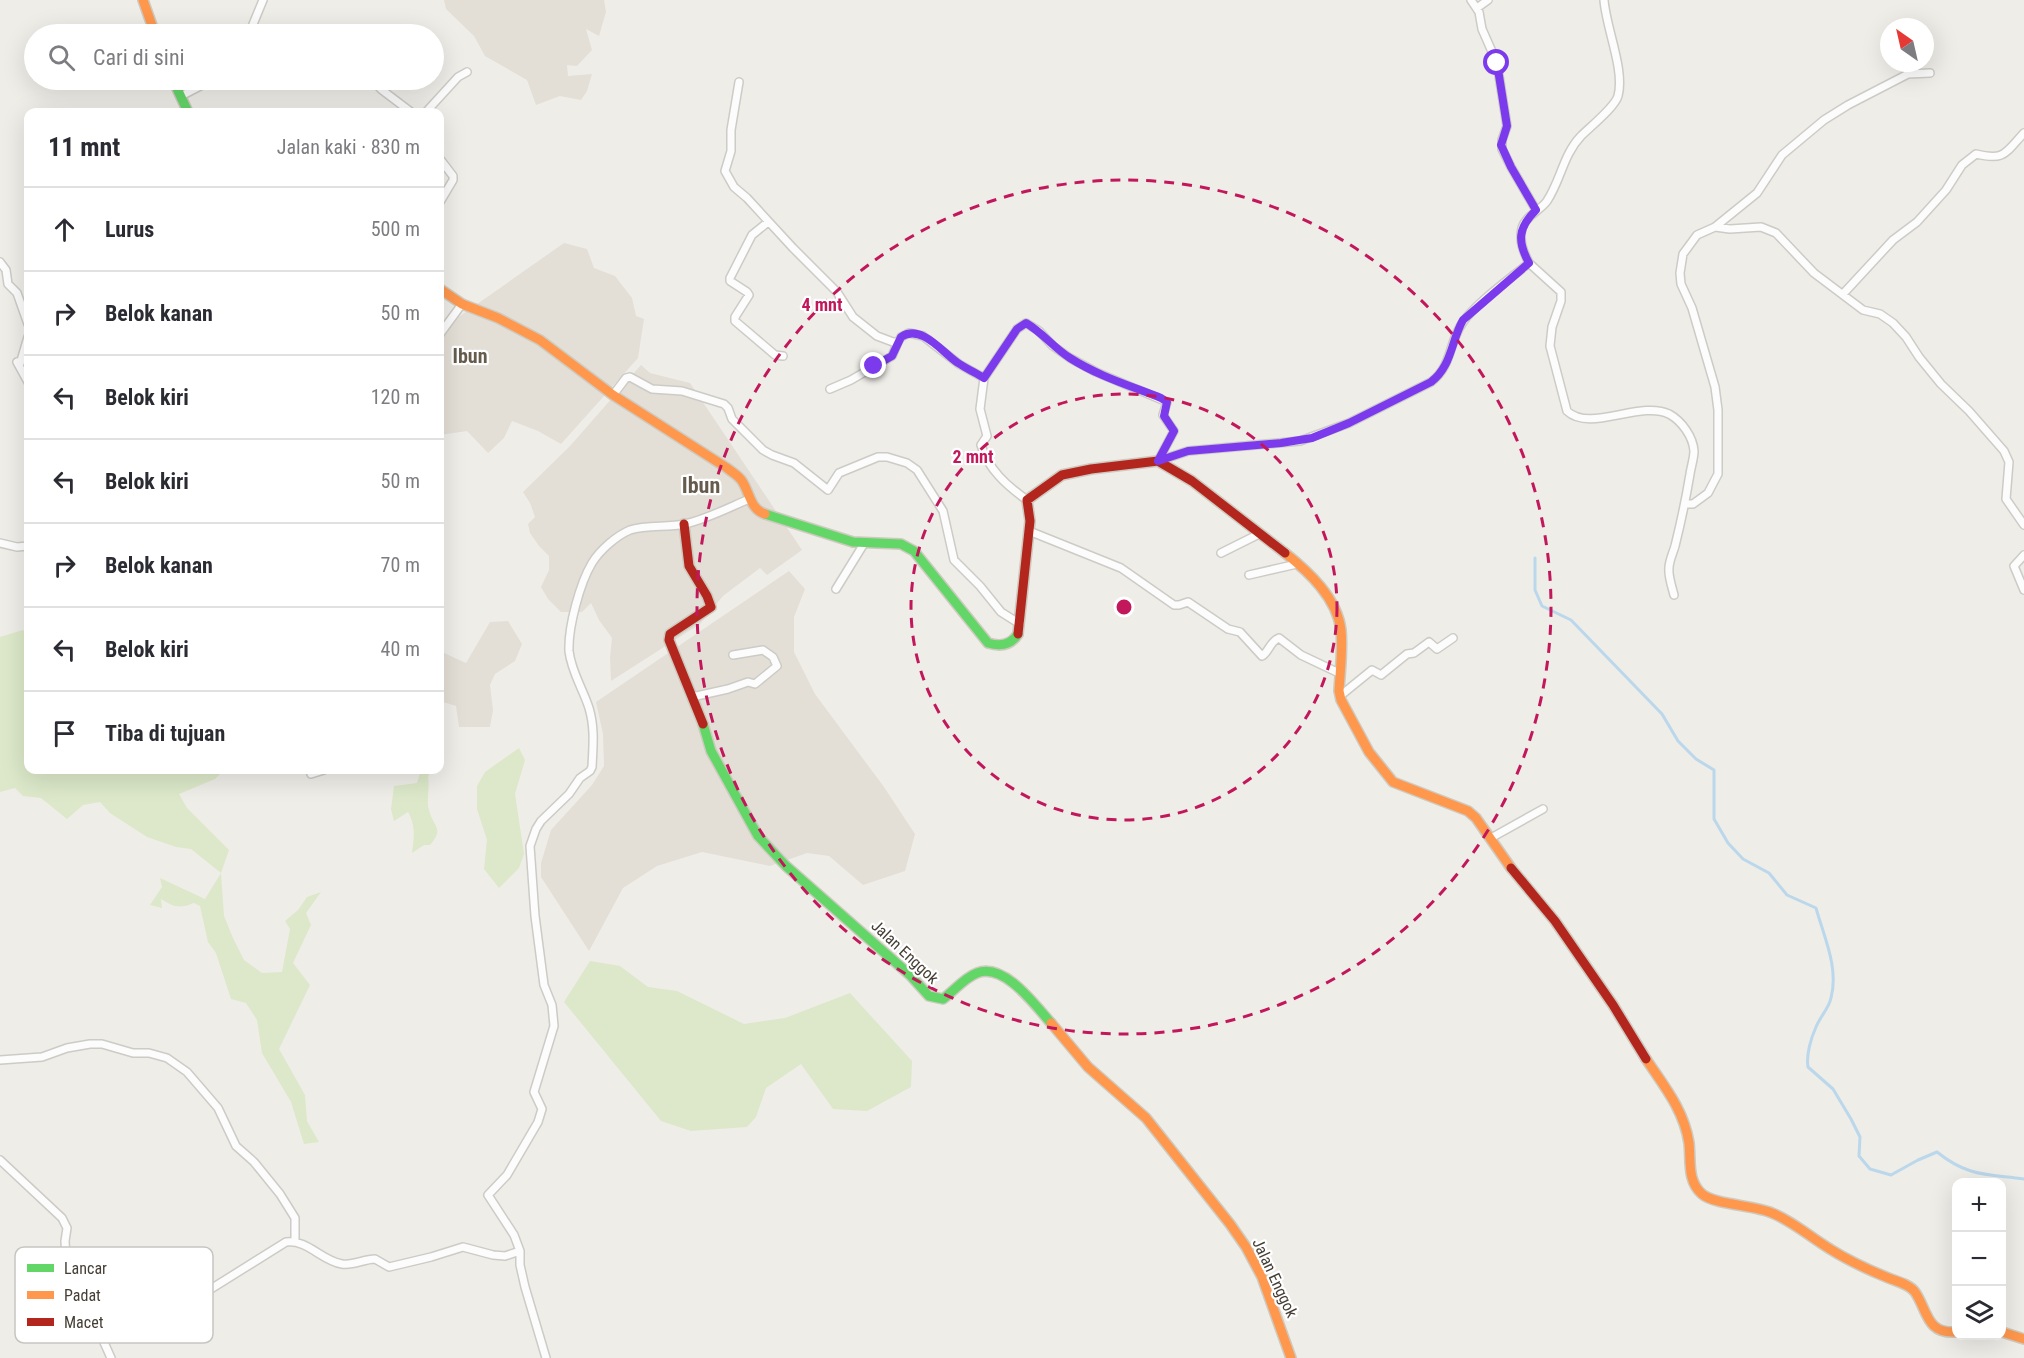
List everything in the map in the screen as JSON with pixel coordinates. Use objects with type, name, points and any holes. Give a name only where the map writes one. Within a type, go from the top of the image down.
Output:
[{"type":"main road","points":[[142,0],[151,24]]},
{"type":"main road","points":[[178,90],[186,108]]},
{"type":"main road","points":[[444,292],[462,304],[498,318],[540,340],[613,395],[727,468],[742,480],[749,499],[760,512],[853,542],[901,544],[914,551],[988,643],[997,646],[1010,643],[1018,634],[1030,521],[1027,500],[1062,475],[1158,461],[1192,481],[1297,564],[1322,589],[1333,605],[1341,630],[1340,696],[1369,752],[1393,782],[1416,793],[1468,811],[1476,818],[1520,881],[1555,921],[1678,1106],[1689,1145],[1689,1167],[1695,1185],[1703,1195],[1714,1200],[1760,1209],[1799,1226],[1830,1249],[1879,1274],[1903,1283],[1914,1290],[1929,1320],[1938,1330],[1944,1334],[1952,1333]]},
{"type":"main road","name":"Jalan Enggok","points":[[684,524],[689,566],[711,607],[669,637],[711,751],[747,818],[770,850],[910,975],[929,996],[942,999],[971,974],[978,972],[991,970],[1006,976],[1090,1068],[1147,1119],[1243,1242],[1278,1314],[1291,1358]]},
{"type":"main road","points":[[2006,1334],[2024,1340]]},
{"type":"street","points":[[253,24],[263,0]]},
{"type":"street","points":[[1471,0],[1477,8],[1482,29],[1497,63],[1507,126],[1502,140],[1502,149],[1536,210]]},
{"type":"street","points":[[1477,8],[1488,0]]},
{"type":"street","points":[[1604,0],[1616,55],[1619,80],[1617,99],[1572,147],[1565,158],[1545,205],[1536,210],[1522,229],[1522,249],[1529,263],[1561,292],[1561,301],[1552,327],[1550,346],[1568,411],[1576,417],[1600,418],[1650,410],[1665,412],[1675,417],[1683,425],[1694,451],[1685,504],[1669,568],[1674,595]]},
{"type":"street","points":[[430,108],[458,77],[467,72]]},
{"type":"street","points":[[1685,504],[1693,504],[1708,493],[1718,474],[1718,410],[1715,387],[1692,308],[1681,284],[1683,254],[1697,235],[1715,227],[1757,193],[1782,155],[1824,120],[1908,74],[1930,73]]},
{"type":"street","points":[[739,82],[731,130],[731,151],[725,171],[734,187],[837,292],[852,317],[877,336],[898,342]]},
{"type":"street","points":[[181,96],[193,90]]},
{"type":"street","points":[[382,90],[406,108]]},
{"type":"street","points":[[1843,294],[1893,240],[1917,222],[1946,190],[1962,165],[1976,154],[1995,158],[2002,156],[2024,134]]},
{"type":"street","points":[[444,164],[453,176],[453,180],[444,195]]},
{"type":"street","points":[[768,222],[752,235],[730,281],[749,295],[735,317],[735,321],[775,355],[783,356]]},
{"type":"street","points":[[1715,227],[1731,230],[1761,227],[1770,229],[1814,273],[1863,310],[1876,312],[1893,323],[1941,384],[1969,411],[2004,451],[2009,462],[2006,499],[2024,525]]},
{"type":"street","points":[[0,262],[6,270],[8,284],[18,296],[24,313]]},
{"type":"street","points":[[1158,461],[1188,451],[1312,438],[1349,423],[1431,382],[1440,375],[1447,364],[1463,320],[1529,263]]},
{"type":"street","points":[[444,329],[462,304]]},
{"type":"street","points":[[1027,500],[1011,489],[997,474],[981,446],[987,436],[981,409],[984,378],[1017,329],[1026,323],[1039,330],[1053,346],[1070,358],[1096,372],[1167,402],[1164,416],[1174,431],[1158,461]]},
{"type":"street","points":[[831,389],[851,381],[892,356],[901,337],[909,333],[923,336],[959,364],[984,378]]},
{"type":"street","points":[[24,349],[19,363],[24,374]]},
{"type":"street","points":[[613,395],[630,376],[652,389],[682,391],[719,402],[728,408],[732,419],[763,450],[794,463],[828,490],[839,473],[878,457],[887,457],[907,463],[917,470],[942,509],[954,560],[980,586],[1001,612],[1020,624]]},
{"type":"street","points":[[546,1358],[525,1287],[520,1265],[520,1251],[513,1235],[488,1195],[507,1175],[538,1122],[542,1109],[534,1092],[554,1026],[552,1005],[546,993],[535,916],[530,846],[536,829],[542,821],[592,767],[593,731],[589,708],[569,652],[571,627],[592,563],[601,551],[616,538],[631,530],[684,524],[726,510],[749,499]]},
{"type":"street","points":[[1029,531],[1121,568],[1176,606],[1188,602],[1228,629],[1240,632],[1262,656],[1270,645],[1280,638],[1301,655],[1339,673]]},
{"type":"street","points":[[1221,552],[1259,534]]},
{"type":"street","points":[[836,589],[865,542]]},
{"type":"street","points":[[0,543],[17,548],[24,547]]},
{"type":"street","points":[[2024,555],[2014,566],[2024,590]]},
{"type":"street","points":[[1249,575],[1297,564]]},
{"type":"street","points":[[1340,696],[1372,670],[1381,675],[1407,654],[1413,654],[1429,642],[1437,649],[1453,638]]},
{"type":"street","points":[[692,697],[729,689],[748,682],[754,684],[777,666],[773,657],[763,650],[733,655]]},
{"type":"street","points":[[1491,838],[1543,809]]},
{"type":"street","points":[[0,1060],[42,1057],[67,1048],[96,1044],[167,1058],[187,1072],[218,1108],[236,1146],[254,1162],[280,1194],[295,1218],[296,1241]]},
{"type":"street","points":[[0,1160],[66,1224],[66,1247]]},
{"type":"street","points":[[213,1286],[286,1242],[296,1241],[340,1264],[348,1265],[375,1259],[389,1267],[463,1247],[504,1256],[520,1251]]},
{"type":"street","points":[[104,1343],[111,1358]]},
{"type":"shaded area","points":[[444,0],[604,0],[606,12],[599,36],[586,29],[592,50],[577,66],[567,65],[568,76],[592,74],[587,91],[581,100],[560,96],[536,105],[527,80],[485,56],[474,36],[446,9]]},
{"type":"shaded area","points":[[564,243],[587,249],[594,268],[615,276],[632,298],[636,316],[644,319],[638,358],[561,444],[538,431],[512,421],[504,438],[488,453],[467,431],[444,434],[444,327]]},
{"type":"shaded area","points":[[641,365],[650,373],[690,383],[802,550],[767,575],[760,568],[723,596],[700,624],[611,681],[612,638],[599,620],[591,603],[582,612],[561,612],[548,599],[541,587],[549,570],[549,556],[530,533],[528,524],[535,517],[523,492],[570,446]]},
{"type":"shaded area","points":[[789,571],[805,589],[794,617],[794,652],[815,694],[884,787],[915,834],[905,871],[863,885],[829,856],[807,853],[770,866],[702,852],[657,866],[623,888],[589,951],[541,877],[541,863],[551,830],[592,785],[604,766],[603,734],[596,702]]},
{"type":"shaded area","points":[[508,621],[522,644],[515,661],[495,674],[490,685],[493,710],[490,727],[459,727],[456,706],[444,702],[444,653],[466,663],[490,622]]},
{"type":"green space","points":[[24,631],[24,774],[220,774],[215,779],[179,794],[187,808],[229,850],[221,873],[191,849],[176,847],[147,837],[110,813],[100,802],[83,805],[67,819],[41,798],[23,796],[15,788],[0,792],[0,637]]},
{"type":"green space","points":[[519,748],[525,760],[515,794],[524,854],[519,868],[499,888],[484,869],[487,840],[477,809],[477,786],[485,772]]},
{"type":"green space","points":[[420,774],[429,774],[428,806],[437,828],[437,835],[430,845],[424,845],[412,853],[414,832],[411,817],[408,812],[394,821],[391,809],[394,786],[417,783]]},
{"type":"green space","points":[[221,873],[224,916],[233,938],[244,960],[262,973],[282,972],[290,929],[285,921],[298,910],[307,897],[321,892],[306,913],[311,925],[293,963],[310,985],[279,1049],[305,1095],[307,1121],[319,1142],[304,1144],[291,1102],[262,1053],[257,1020],[246,1003],[231,999],[216,953],[208,942],[200,906],[194,903],[177,906],[161,899],[162,908],[150,905],[162,887],[160,878],[205,899]]},
{"type":"green space","points":[[590,961],[620,966],[648,987],[677,991],[744,1024],[785,1018],[850,993],[912,1061],[911,1087],[867,1111],[833,1109],[801,1064],[766,1088],[756,1117],[747,1127],[691,1131],[661,1121],[564,1002]]},
{"type":"waterway","points":[[1535,558],[1535,590],[1542,606],[1571,620],[1662,714],[1678,741],[1696,759],[1714,770],[1714,819],[1728,843],[1743,859],[1769,873],[1787,895],[1816,908],[1830,953],[1833,987],[1830,1002],[1811,1041],[1808,1067],[1833,1089],[1851,1119],[1860,1137],[1859,1156],[1870,1169],[1891,1175],[1937,1152],[1968,1170],[2024,1179]]},
{"type":"traffic: fast","points":[[178,90],[186,108]]},
{"type":"traffic: fast","points":[[765,514],[853,542],[901,544],[914,551],[988,643],[1005,644],[1012,641],[1018,634]]},
{"type":"traffic: fast","points":[[703,724],[711,751],[758,836],[786,866],[910,975],[929,996],[943,999],[968,978],[987,971],[1008,979],[1018,987],[1051,1023]]},
{"type":"traffic: slow","points":[[143,0],[151,24]]},
{"type":"traffic: slow","points":[[444,292],[462,304],[498,318],[540,340],[613,395],[727,468],[741,479],[753,505],[765,514]]},
{"type":"traffic: slow","points":[[1285,553],[1312,577],[1334,607],[1341,630],[1339,691],[1341,700],[1369,752],[1393,782],[1468,811],[1476,818],[1511,868]]},
{"type":"traffic: slow","points":[[1051,1023],[1088,1067],[1146,1118],[1230,1224],[1246,1247],[1262,1277],[1291,1358]]},
{"type":"traffic: slow","points":[[1646,1059],[1683,1120],[1689,1143],[1692,1177],[1702,1194],[1708,1198],[1772,1213],[1845,1258],[1907,1286],[1915,1292],[1933,1325],[1946,1332],[1952,1332]]},
{"type":"traffic: slow","points":[[2006,1333],[2024,1339]]},
{"type":"traffic: jam","points":[[1018,634],[1030,521],[1027,500],[1062,475],[1158,461],[1192,481],[1285,553]]},
{"type":"traffic: jam","points":[[684,524],[689,566],[711,607],[670,634],[669,640],[703,724]]},
{"type":"traffic: jam","points":[[1511,868],[1555,921],[1613,1005],[1646,1059]]},
{"type":"district","name":"Ibun","points":[[470,356]]},
{"type":"district","name":"Ibun","points":[[701,485]]},
{"type":"route","points":[[874,366],[892,356],[904,334],[916,333],[928,339],[959,364],[984,378],[1018,327],[1026,323],[1039,330],[1053,346],[1070,358],[1096,372],[1167,402],[1164,416],[1174,431],[1158,461],[1188,451],[1300,441],[1349,423],[1431,382],[1440,375],[1447,364],[1463,320],[1529,263],[1522,249],[1522,229],[1536,210],[1502,149],[1502,140],[1507,126],[1497,63]]}]
